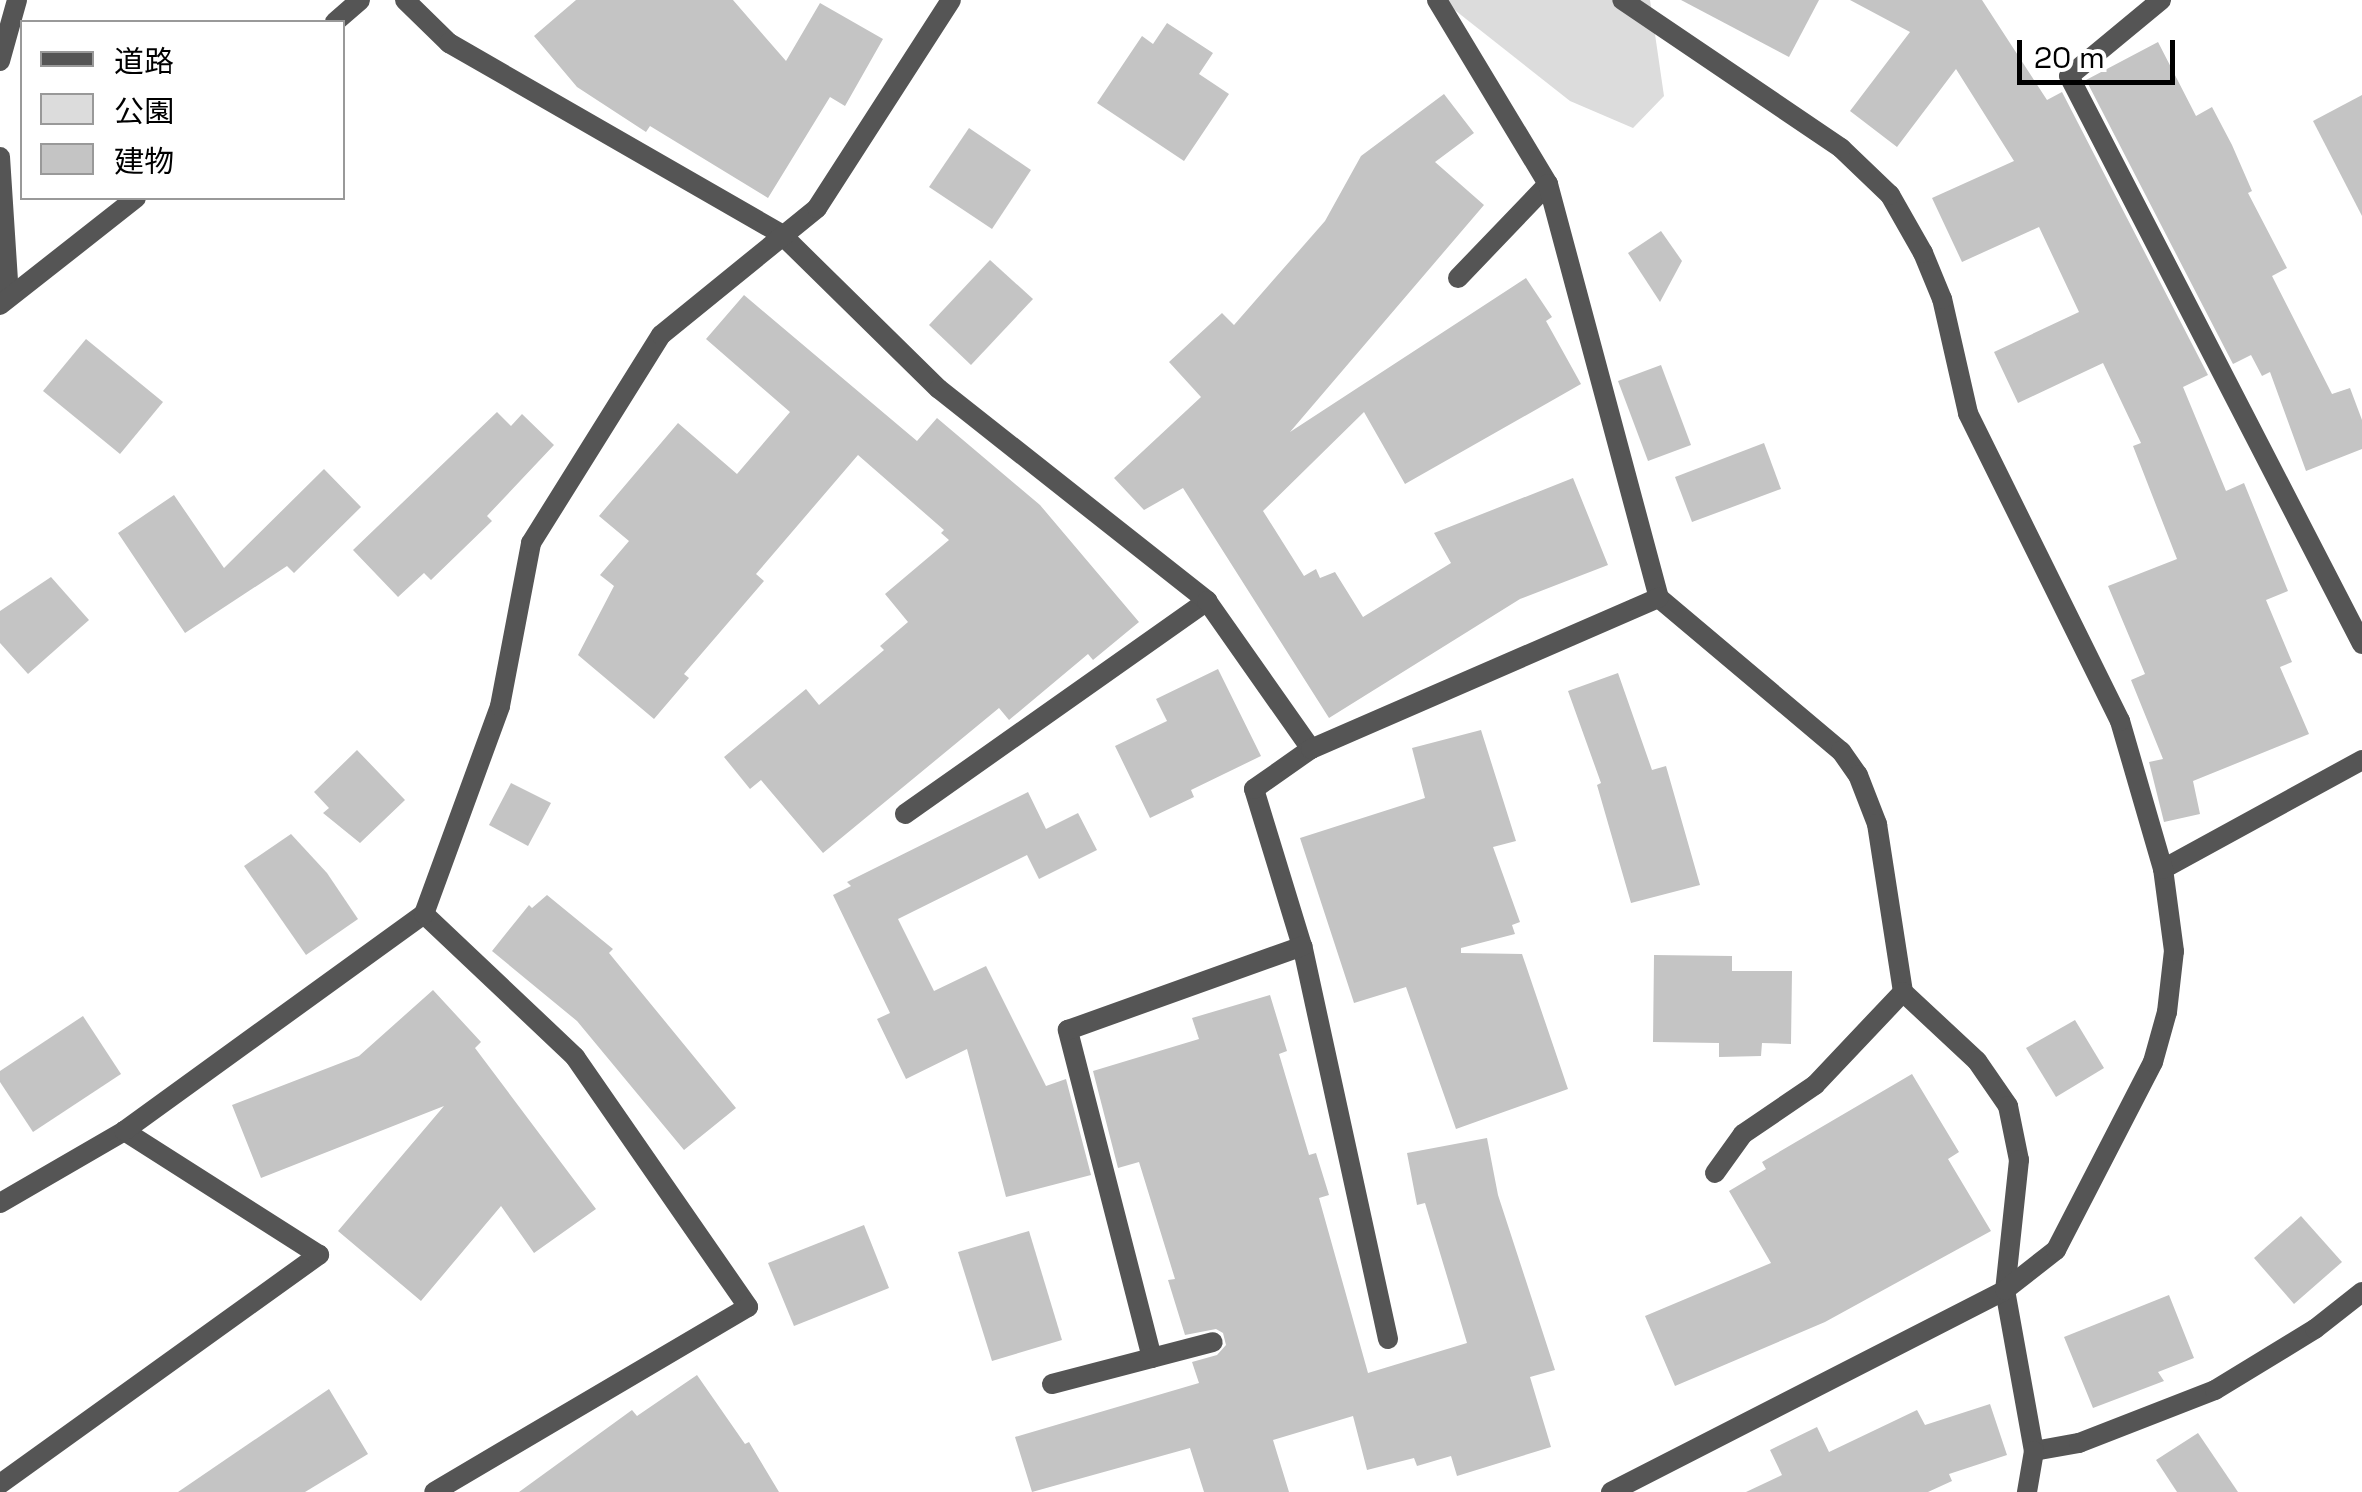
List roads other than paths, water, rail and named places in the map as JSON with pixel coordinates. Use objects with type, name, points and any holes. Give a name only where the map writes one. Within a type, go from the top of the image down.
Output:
[{"type":"street","points":[[0,61],[17,0]]},
{"type":"street","points":[[337,20],[360,0]]},
{"type":"street","points":[[405,0],[449,43],[781,234],[939,389],[1207,601],[1310,749]]},
{"type":"street","points":[[0,1203],[124,1132],[424,914],[500,706],[531,543],[662,335],[817,208],[951,0]]},
{"type":"street","points":[[1437,0],[1548,184],[1659,598],[1840,751],[1858,775],[1877,824],[1903,992],[1976,1060],[2008,1106],[2020,1160],[2006,1290],[2034,1452],[2027,1492]]},
{"type":"street","points":[[1611,1492],[2006,1290],[2056,1250],[2154,1062],[2167,1012],[2174,951],[2163,869],[2120,721],[1968,413],[1942,299],[1923,254],[1890,195],[1841,148],[1622,0]]},
{"type":"street","points":[[2161,0],[2069,76],[2362,644]]},
{"type":"street","points":[[0,156],[5,300]]},
{"type":"street","points":[[1458,278],[1548,184]]},
{"type":"street","points":[[5,300],[133,200]]},
{"type":"street","points":[[1388,1339],[1302,946],[1254,790],[1310,749],[1659,598]]},
{"type":"street","points":[[905,814],[1207,601]]},
{"type":"street","points":[[2163,869],[2362,760]]},
{"type":"street","points":[[424,914],[575,1057],[748,1307],[434,1492]]},
{"type":"street","points":[[1152,1358],[1068,1030],[1302,946]]},
{"type":"street","points":[[1715,1172],[1743,1134],[1815,1085],[1903,992]]},
{"type":"street","points":[[0,1484],[319,1255],[124,1132]]},
{"type":"street","points":[[2034,1452],[2079,1443],[2215,1390],[2315,1329],[2362,1292]]},
{"type":"street","points":[[1052,1384],[1213,1342]]}]
